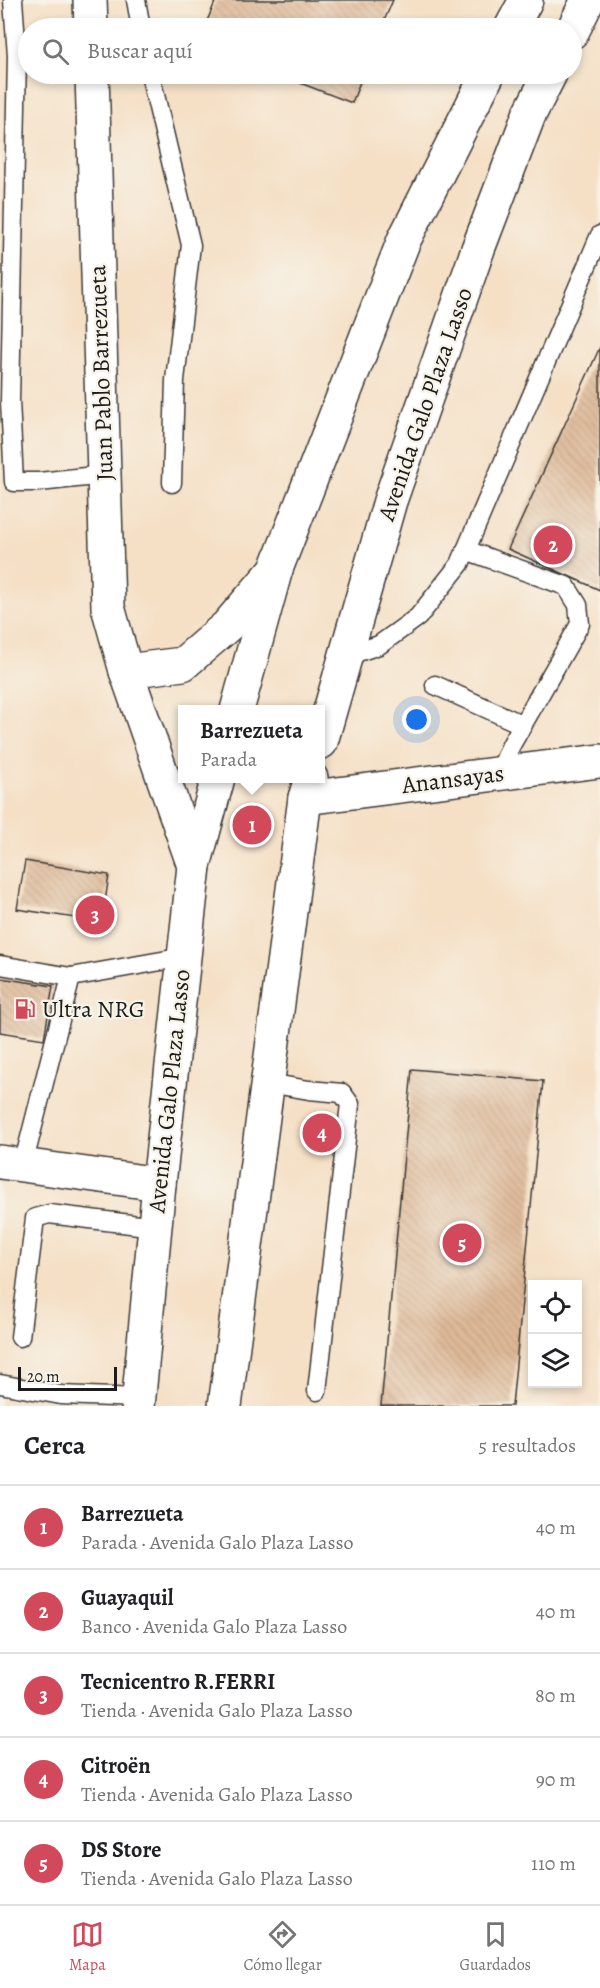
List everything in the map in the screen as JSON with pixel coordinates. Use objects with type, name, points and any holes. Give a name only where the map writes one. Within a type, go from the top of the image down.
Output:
[{"type":"main road","points":[[90,0],[90,18]]},
{"type":"main road","points":[[516,18],[526,0]]},
{"type":"main road","points":[[579,18],[588,0]]},
{"type":"main road","name":"Juan Pablo Barrezueta","points":[[92,84],[108,607],[126,671],[194,866]]},
{"type":"main road","points":[[238,705],[276,570],[404,240],[483,84]]},
{"type":"main road","name":"Avenida Galo Plaza Lasso","points":[[325,728],[390,501],[474,260],[529,115],[545,84]]},
{"type":"main road","points":[[126,671],[183,664],[228,626],[276,570]]},
{"type":"main road","name":"Anansayas","points":[[308,788],[499,773],[600,761]]},
{"type":"main road","name":"Avenida Galo Plaza Lasso","points":[[138,1402],[194,866],[217,783]]},
{"type":"main road","points":[[225,1406],[308,788]]},
{"type":"main road","points":[[11,1163],[159,1184]]},
{"type":"lane","points":[[13,0],[17,56],[10,401],[14,482],[39,482],[105,475]]},
{"type":"lane","points":[[136,0],[139,18]]},
{"type":"lane","points":[[152,84],[190,245],[175,381],[172,483]]},
{"type":"lane","points":[[345,656],[379,645],[418,617],[460,564],[600,235]]},
{"type":"lane","points":[[466,550],[566,586],[578,604],[580,624],[511,745],[499,773]]},
{"type":"lane","points":[[435,685],[523,724]]},
{"type":"lane","points":[[0,965],[71,977],[184,957]]},
{"type":"lane","points":[[11,1163],[71,977]]},
{"type":"lane","points":[[268,1083],[342,1093],[350,1104],[317,1391]]},
{"type":"lane","points":[[20,1337],[35,1218],[49,1214],[155,1227]]},
{"type":"lane","points":[[0,1384],[62,1395],[138,1402]]},
{"type":"building","points":[[216,0],[393,0],[385,18],[208,18]]},
{"type":"building","points":[[303,84],[359,84],[352,103]]},
{"type":"building","points":[[600,347],[600,590],[508,549]]},
{"type":"building","points":[[25,861],[109,875],[102,922],[17,909]]},
{"type":"building","name":"Ultra NRG","points":[[0,978],[53,986],[44,1039],[0,1032]]},
{"type":"building","points":[[412,1069],[543,1081],[512,1406],[381,1406]]},
{"type":"place","name":"Guayaquil","points":[[553,545]]},
{"type":"place","name":"Barrezueta","points":[[252,825]]},
{"type":"place","name":"Tecnicentro R.FERRI","points":[[95,915]]},
{"type":"place","name":"Ultra NRG","points":[[25,1009]]},
{"type":"place","name":"Citroën","points":[[322,1133]]},
{"type":"place","name":"DS Store","points":[[462,1243]]}]
